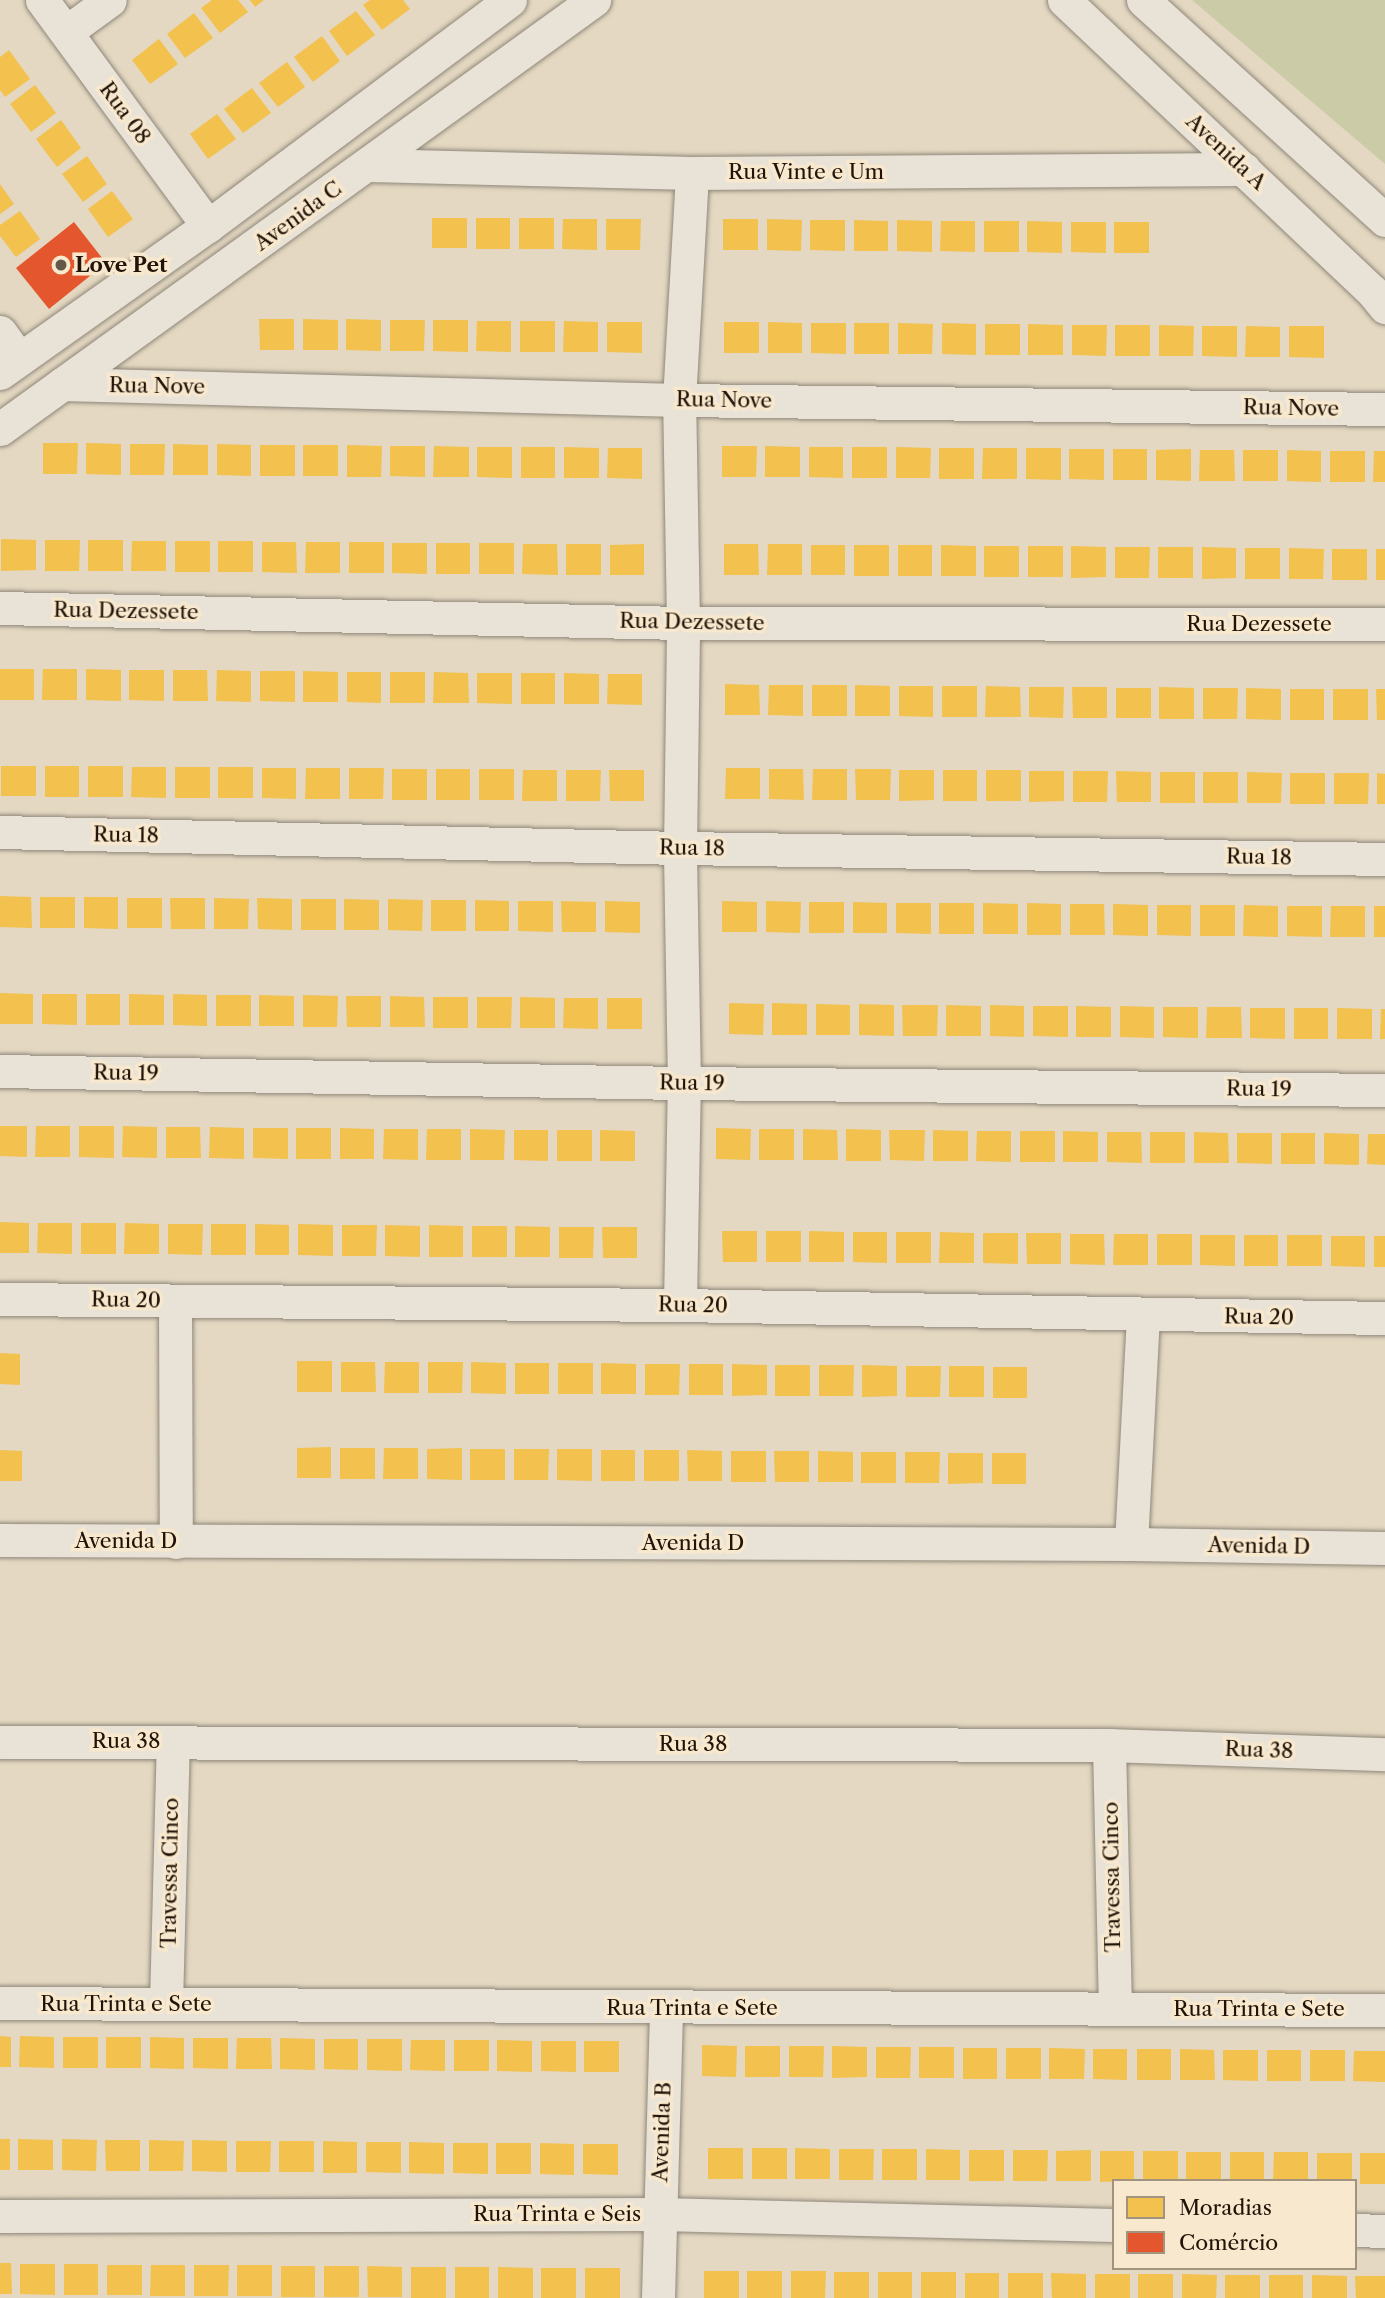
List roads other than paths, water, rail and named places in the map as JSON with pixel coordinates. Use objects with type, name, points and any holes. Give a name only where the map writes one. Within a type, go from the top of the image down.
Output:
[{"type":"street","name":"Rua 08","points":[[42,0],[208,226]]},
{"type":"street","points":[[65,32],[110,0]]},
{"type":"street","points":[[6,355],[208,226],[510,0]]},
{"type":"street","name":"Avenida C","points":[[0,429],[594,0]]},
{"type":"street","name":"Avenida A","points":[[1064,0],[1244,169],[1385,307]]},
{"type":"street","points":[[1143,0],[1385,220]]},
{"type":"street","name":"Rua Vinte e Um","points":[[369,164],[692,173],[1244,169]]},
{"type":"street","points":[[680,1305],[684,1083],[680,848],[683,622],[679,400],[692,173]]},
{"type":"street","name":"Rua Nove","points":[[62,384],[679,400],[1385,409]]},
{"type":"street","name":"Rua Dezessete","points":[[0,608],[683,622],[1385,624]]},
{"type":"street","name":"Rua 18","points":[[0,832],[680,848],[1385,859]]},
{"type":"street","name":"Rua 19","points":[[0,1071],[684,1083],[1385,1090]]},
{"type":"street","name":"Rua 20","points":[[0,1298],[680,1305],[1385,1318]]},
{"type":"street","points":[[175,1301],[176,1542]]},
{"type":"street","points":[[1131,1544],[1143,1315]]},
{"type":"street","name":"Avenida D","points":[[0,1540],[1131,1544],[1385,1548]]},
{"type":"street","name":"Rua 38","points":[[0,1742],[1109,1745],[1385,1754]]},
{"type":"street","name":"Travessa Cinco","points":[[166,2004],[173,1742]]},
{"type":"street","name":"Travessa Cinco","points":[[1109,1745],[1115,2009]]},
{"type":"street","name":"Rua Trinta e Sete","points":[[0,2003],[1385,2010]]},
{"type":"street","name":"Avenida B","points":[[659,2298],[666,2008]]},
{"type":"street","name":"Rua Trinta e Seis","points":[[0,2216],[660,2214],[1112,2224]]},
{"type":"street","points":[[1357,2230],[1385,2231]]},
{"type":"place","name":"Love Pet","points":[[61,265]]}]
